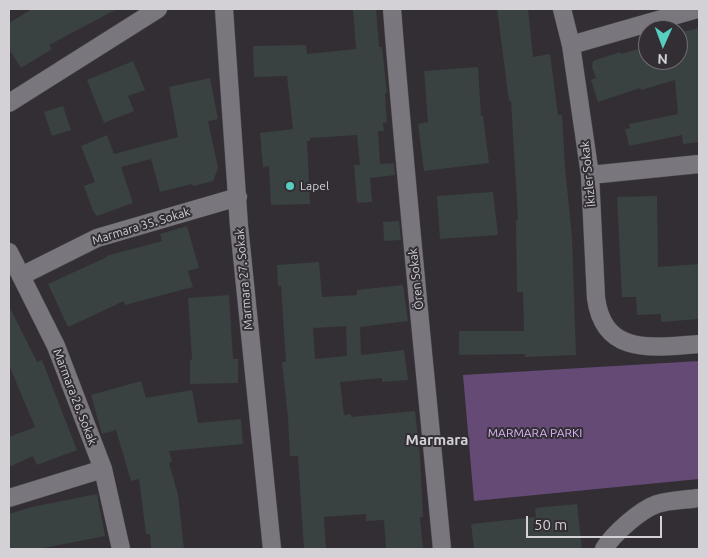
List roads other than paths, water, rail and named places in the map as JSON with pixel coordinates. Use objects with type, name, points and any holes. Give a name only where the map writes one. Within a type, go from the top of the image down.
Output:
[{"type":"street","points":[[9,103],[158,9]]},
{"type":"street","name":"Marmara 27. Sokak","points":[[224,9],[251,348],[272,549]]},
{"type":"street","name":"Ören Sokak","points":[[392,9],[406,185],[442,549]]},
{"type":"street","name":"İkizler Sokak","points":[[562,9],[571,45],[590,175],[597,303],[602,319],[614,336],[625,342],[654,347],[699,344]]},
{"type":"street","points":[[571,45],[696,9]]},
{"type":"street","points":[[590,175],[699,164]]},
{"type":"street","name":"Marmara 35. Sokak","points":[[21,276],[97,238],[238,197]]},
{"type":"street","name":"Marmara 26. Sokak","points":[[9,252],[56,346],[103,469],[121,549]]},
{"type":"street","points":[[9,498],[103,469]]},
{"type":"street","points":[[604,549],[619,531],[654,505],[699,498]]},
{"type":"place","name":"Lapel","points":[[290,186]]},
{"type":"district","name":"Marmara","points":[[437,440]]},
{"type":"park label","name":"MARMARA PARKI","points":[[535,433]]}]
